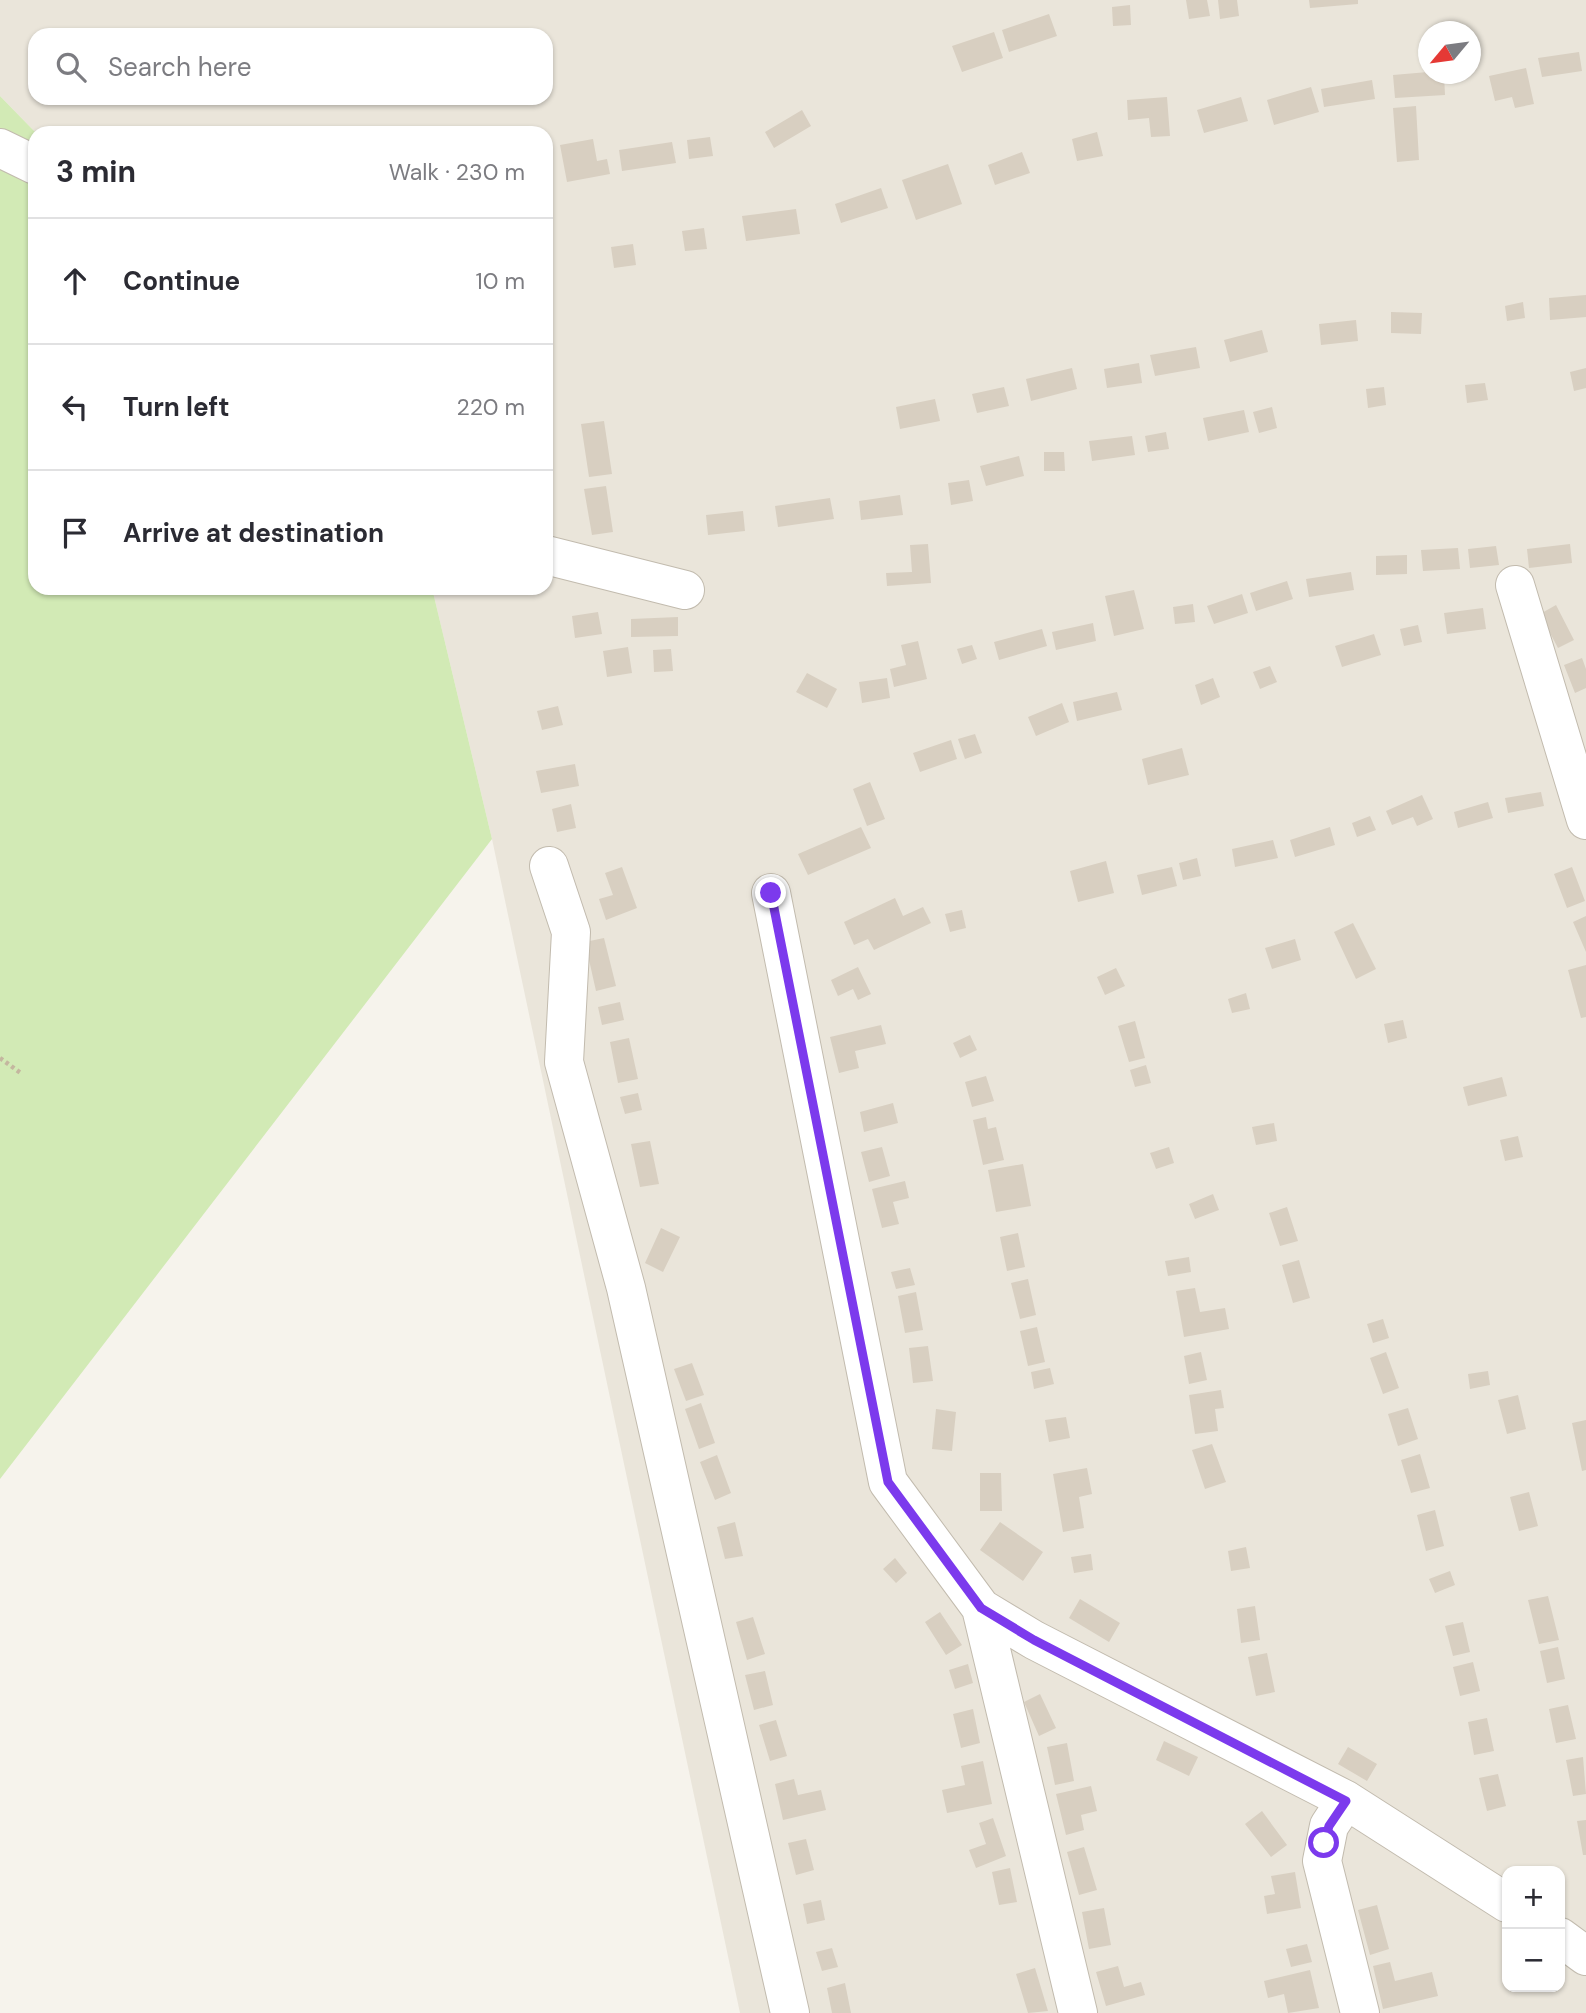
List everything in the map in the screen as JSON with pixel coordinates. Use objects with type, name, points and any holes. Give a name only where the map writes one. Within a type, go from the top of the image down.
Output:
[{"type":"street","points":[[0,148],[28,162]]},
{"type":"street","points":[[553,557],[685,590]]},
{"type":"street","points":[[1515,584],[1586,820]]},
{"type":"street","points":[[549,866],[571,932],[564,1062],[626,1288],[790,2013]]},
{"type":"street","points":[[771,893],[888,1482],[981,1608],[1034,1640],[1346,1801],[1502,1900]]},
{"type":"street","points":[[981,1608],[1078,2013]]},
{"type":"street","points":[[1346,1801],[1329,1826],[1322,1861],[1360,2013]]},
{"type":"street","points":[[1565,1941],[1586,1956]]},
{"type":"path","points":[[0,1058],[22,1074]]},
{"type":"shaded area","points":[[0,0],[1586,0],[1586,2013],[740,2013],[492,839],[434,595],[553,595],[553,126],[29,126],[0,96]]},
{"type":"green space","points":[[0,96],[29,126],[28,595],[434,595],[492,839],[0,1479]]},
{"type":"building","points":[[1186,0],[1207,0],[1210,16],[1189,19]]},
{"type":"building","points":[[1218,0],[1237,0],[1239,16],[1220,19]]},
{"type":"building","points":[[1309,0],[1358,0],[1358,4],[1310,8]]},
{"type":"building","points":[[1130,5],[1131,25],[1113,26],[1112,7]]},
{"type":"building","points":[[1049,14],[1057,36],[1009,52],[1002,30]]},
{"type":"building","points":[[994,32],[1003,58],[962,72],[952,46]]},
{"type":"building","points":[[1579,52],[1582,71],[1542,77],[1538,58]]},
{"type":"building","points":[[1526,68],[1534,104],[1515,108],[1512,97],[1495,101],[1489,76]]},
{"type":"building","points":[[1418,73],[1418,84],[1444,84],[1445,95],[1395,98],[1393,75]]},
{"type":"building","points":[[1372,80],[1375,99],[1324,107],[1321,89]]},
{"type":"building","points":[[1311,87],[1319,112],[1274,125],[1267,100]]},
{"type":"building","points":[[1167,97],[1170,136],[1151,137],[1149,118],[1128,120],[1127,100]]},
{"type":"building","points":[[1241,97],[1248,121],[1204,133],[1197,110]]},
{"type":"building","points":[[1416,106],[1419,160],[1397,162],[1393,108]]},
{"type":"building","points":[[802,110],[811,126],[774,148],[765,132]]},
{"type":"building","points":[[1097,132],[1103,156],[1077,161],[1072,139]]},
{"type":"building","points":[[710,137],[713,156],[689,159],[687,140]]},
{"type":"building","points":[[593,139],[597,161],[607,159],[610,174],[567,182],[560,145]]},
{"type":"building","points":[[672,142],[676,163],[622,171],[619,150]]},
{"type":"building","points":[[1022,152],[1030,173],[995,185],[988,165]]},
{"type":"building","points":[[948,164],[962,204],[916,220],[902,180]]},
{"type":"building","points":[[881,188],[888,208],[841,223],[835,204]]},
{"type":"building","points":[[796,209],[800,234],[746,241],[742,216]]},
{"type":"building","points":[[704,228],[707,249],[685,251],[682,231]]},
{"type":"building","points":[[633,244],[636,265],[614,268],[611,247]]},
{"type":"building","points":[[1586,295],[1586,317],[1550,320],[1549,298]]},
{"type":"building","points":[[1523,302],[1525,318],[1507,321],[1505,306]]},
{"type":"building","points":[[1391,312],[1422,313],[1421,334],[1391,333]]},
{"type":"building","points":[[1356,320],[1358,341],[1321,345],[1319,324]]},
{"type":"building","points":[[1262,330],[1268,352],[1230,362],[1224,340]]},
{"type":"building","points":[[1196,347],[1200,368],[1155,376],[1150,355]]},
{"type":"building","points":[[1139,363],[1142,383],[1107,388],[1104,369]]},
{"type":"building","points":[[1072,368],[1077,389],[1031,401],[1026,379]]},
{"type":"building","points":[[1586,368],[1586,388],[1574,391],[1570,372]]},
{"type":"building","points":[[1485,383],[1488,400],[1467,403],[1465,385]]},
{"type":"building","points":[[1004,387],[1009,406],[977,413],[972,394]]},
{"type":"building","points":[[1384,387],[1386,405],[1368,408],[1366,389]]},
{"type":"building","points":[[935,399],[940,421],[900,429],[896,407]]},
{"type":"building","points":[[1272,407],[1277,428],[1259,433],[1253,412]]},
{"type":"building","points":[[1244,410],[1249,432],[1208,441],[1203,418]]},
{"type":"building","points":[[604,421],[612,474],[589,477],[581,424]]},
{"type":"building","points":[[1166,432],[1169,449],[1148,452],[1145,436]]},
{"type":"building","points":[[1132,436],[1135,455],[1092,461],[1089,441]]},
{"type":"building","points":[[1044,452],[1064,452],[1065,471],[1044,471]]},
{"type":"building","points":[[1019,456],[1024,476],[986,486],[980,466]]},
{"type":"building","points":[[969,480],[973,501],[951,505],[948,483]]},
{"type":"building","points":[[606,486],[613,532],[592,535],[584,489]]},
{"type":"building","points":[[900,495],[903,515],[861,520],[859,501]]},
{"type":"building","points":[[830,498],[834,519],[778,527],[775,506]]},
{"type":"building","points":[[743,511],[745,531],[708,535],[706,515]]},
{"type":"building","points":[[928,544],[931,583],[887,586],[886,573],[912,572],[910,545]]},
{"type":"building","points":[[1570,544],[1572,563],[1529,568],[1527,549]]},
{"type":"building","points":[[1496,546],[1499,565],[1470,568],[1468,549]]},
{"type":"building","points":[[1458,548],[1460,569],[1423,571],[1421,550]]},
{"type":"building","points":[[1407,555],[1407,574],[1376,575],[1376,556]]},
{"type":"building","points":[[1351,572],[1354,590],[1309,597],[1306,579]]},
{"type":"building","points":[[1287,581],[1293,599],[1256,611],[1250,593]]},
{"type":"building","points":[[1134,590],[1144,629],[1114,636],[1105,596]]},
{"type":"building","points":[[1242,594],[1248,613],[1214,624],[1207,606]]},
{"type":"building","points":[[1193,604],[1195,622],[1175,624],[1173,607]]},
{"type":"building","points":[[1556,605],[1574,640],[1558,648],[1540,614]]},
{"type":"building","points":[[1483,608],[1486,629],[1447,634],[1444,613]]},
{"type":"building","points":[[598,612],[602,634],[575,638],[572,616]]},
{"type":"building","points":[[678,617],[678,636],[631,637],[631,619]]},
{"type":"building","points":[[1093,623],[1096,641],[1056,650],[1052,632]]},
{"type":"building","points":[[1418,625],[1422,642],[1404,646],[1400,629]]},
{"type":"building","points":[[1042,629],[1047,646],[999,660],[994,642]]},
{"type":"building","points":[[1374,634],[1381,655],[1342,667],[1335,646]]},
{"type":"building","points":[[918,641],[927,679],[894,687],[890,669],[906,665],[901,645]]},
{"type":"building","points":[[972,645],[977,659],[962,664],[957,649]]},
{"type":"building","points":[[628,647],[632,673],[607,677],[603,651]]},
{"type":"building","points":[[671,649],[673,671],[654,672],[653,650]]},
{"type":"building","points":[[1582,658],[1586,669],[1586,688],[1575,693],[1564,665]]},
{"type":"building","points":[[1270,666],[1277,682],[1260,689],[1253,672]]},
{"type":"building","points":[[807,673],[837,689],[827,708],[796,692]]},
{"type":"building","points":[[887,678],[890,698],[862,703],[859,682]]},
{"type":"building","points":[[1213,678],[1220,697],[1201,705],[1195,685]]},
{"type":"building","points":[[1117,692],[1122,710],[1077,721],[1073,702]]},
{"type":"building","points":[[1062,703],[1069,722],[1036,736],[1028,717]]},
{"type":"building","points":[[558,706],[563,725],[542,730],[537,711]]},
{"type":"building","points":[[975,734],[982,753],[965,759],[958,739]]},
{"type":"building","points":[[951,740],[957,759],[920,772],[913,753]]},
{"type":"building","points":[[1182,748],[1189,775],[1148,785],[1142,759]]},
{"type":"building","points":[[575,764],[579,786],[541,793],[536,771]]},
{"type":"building","points":[[870,782],[885,819],[867,826],[853,789]]},
{"type":"building","points":[[1541,792],[1544,806],[1508,813],[1505,798]]},
{"type":"building","points":[[1422,795],[1433,819],[1417,826],[1413,817],[1392,825],[1386,811]]},
{"type":"building","points":[[1488,802],[1493,818],[1458,828],[1454,812]]},
{"type":"building","points":[[571,804],[576,828],[557,832],[552,809]]},
{"type":"building","points":[[1370,816],[1376,830],[1357,837],[1352,823]]},
{"type":"building","points":[[861,827],[871,848],[808,875],[798,854]]},
{"type":"building","points":[[1330,827],[1335,845],[1295,857],[1290,840]]},
{"type":"building","points":[[1273,840],[1278,858],[1235,867],[1232,849]]},
{"type":"building","points":[[1197,858],[1201,876],[1183,880],[1179,863]]},
{"type":"building","points":[[1106,861],[1114,893],[1078,902],[1070,871]]},
{"type":"building","points":[[622,867],[637,908],[606,920],[599,899],[613,895],[605,873]]},
{"type":"building","points":[[1172,867],[1177,886],[1142,895],[1137,875]]},
{"type":"building","points":[[1572,867],[1585,901],[1567,908],[1554,874]]},
{"type":"building","points":[[895,898],[903,916],[923,907],[931,923],[874,950],[868,939],[854,945],[844,922]]},
{"type":"building","points":[[962,910],[966,928],[950,932],[945,914]]},
{"type":"building","points":[[1586,916],[1586,952],[1573,922]]},
{"type":"building","points":[[1353,923],[1376,969],[1356,979],[1334,932]]},
{"type":"building","points":[[604,938],[616,986],[596,991],[585,942]]},
{"type":"building","points":[[1295,939],[1301,960],[1272,969],[1265,948]]},
{"type":"building","points":[[1586,965],[1586,1017],[1581,1018],[1568,970]]},
{"type":"building","points":[[858,967],[871,994],[858,1000],[853,989],[838,996],[831,980]]},
{"type":"building","points":[[1116,968],[1125,986],[1105,995],[1097,977]]},
{"type":"building","points":[[1246,993],[1250,1009],[1232,1013],[1228,999]]},
{"type":"building","points":[[620,1002],[624,1020],[602,1025],[598,1007]]},
{"type":"building","points":[[1403,1020],[1407,1038],[1388,1043],[1384,1024]]},
{"type":"building","points":[[1135,1021],[1145,1058],[1129,1062],[1118,1026]]},
{"type":"building","points":[[881,1025],[886,1044],[855,1051],[859,1068],[839,1073],[830,1037]]},
{"type":"building","points":[[970,1035],[977,1050],[960,1058],[953,1043]]},
{"type":"building","points":[[629,1038],[638,1079],[618,1083],[610,1042]]},
{"type":"building","points":[[1146,1065],[1151,1083],[1135,1087],[1130,1070]]},
{"type":"building","points":[[986,1076],[994,1101],[972,1107],[965,1082]]},
{"type":"building","points":[[1502,1077],[1507,1096],[1468,1106],[1463,1087]]},
{"type":"building","points":[[638,1093],[642,1110],[625,1114],[620,1097]]},
{"type":"building","points":[[893,1103],[898,1123],[864,1132],[860,1112]]},
{"type":"building","points":[[986,1117],[988,1129],[996,1127],[1004,1160],[983,1165],[973,1120]]},
{"type":"building","points":[[1274,1123],[1277,1141],[1256,1145],[1252,1127]]},
{"type":"building","points":[[1518,1136],[1523,1157],[1505,1161],[1500,1140]]},
{"type":"building","points":[[650,1141],[659,1184],[640,1187],[631,1144]]},
{"type":"building","points":[[882,1147],[890,1176],[869,1182],[861,1152]]},
{"type":"building","points":[[1169,1147],[1174,1163],[1156,1169],[1150,1153]]},
{"type":"building","points":[[1023,1164],[1031,1206],[996,1212],[988,1170]]},
{"type":"building","points":[[905,1181],[909,1198],[893,1202],[899,1224],[882,1228],[872,1189]]},
{"type":"building","points":[[1213,1194],[1219,1210],[1195,1219],[1189,1204]]},
{"type":"building","points":[[1287,1207],[1298,1241],[1280,1246],[1269,1213]]},
{"type":"building","points":[[661,1228],[680,1237],[663,1272],[645,1263]]},
{"type":"building","points":[[1018,1233],[1025,1267],[1007,1271],[1000,1237]]},
{"type":"building","points":[[1189,1257],[1191,1272],[1168,1276],[1165,1261]]},
{"type":"building","points":[[1299,1260],[1310,1298],[1293,1303],[1282,1265]]},
{"type":"building","points":[[910,1268],[915,1285],[896,1289],[891,1272]]},
{"type":"building","points":[[1028,1279],[1036,1315],[1020,1319],[1011,1283]]},
{"type":"building","points":[[1195,1288],[1200,1312],[1225,1308],[1229,1329],[1184,1337],[1176,1291]]},
{"type":"building","points":[[916,1292],[923,1330],[905,1333],[898,1296]]},
{"type":"building","points":[[1383,1319],[1389,1338],[1373,1343],[1367,1324]]},
{"type":"building","points":[[1037,1327],[1045,1362],[1028,1366],[1020,1331]]},
{"type":"building","points":[[928,1346],[933,1381],[913,1383],[909,1348]]},
{"type":"building","points":[[1201,1352],[1207,1380],[1189,1384],[1184,1356]]},
{"type":"building","points":[[1386,1352],[1399,1388],[1383,1394],[1370,1358]]},
{"type":"building","points":[[692,1363],[704,1395],[686,1401],[674,1369]]},
{"type":"building","points":[[1050,1368],[1054,1384],[1034,1389],[1031,1372]]},
{"type":"building","points":[[1488,1371],[1490,1385],[1470,1389],[1468,1374]]},
{"type":"building","points":[[1221,1390],[1224,1408],[1215,1409],[1218,1431],[1195,1434],[1189,1395]]},
{"type":"building","points":[[1518,1395],[1526,1429],[1507,1434],[1498,1400]]},
{"type":"building","points":[[701,1403],[715,1443],[699,1449],[685,1409]]},
{"type":"building","points":[[1408,1408],[1418,1439],[1398,1446],[1388,1414]]},
{"type":"building","points":[[936,1409],[956,1412],[952,1451],[932,1449]]},
{"type":"building","points":[[1066,1417],[1070,1438],[1049,1442],[1045,1420]]},
{"type":"building","points":[[1586,1420],[1586,1470],[1582,1471],[1572,1423]]},
{"type":"building","points":[[1212,1444],[1226,1482],[1205,1489],[1192,1450]]},
{"type":"building","points":[[1420,1454],[1430,1488],[1411,1493],[1401,1460]]},
{"type":"building","points":[[717,1455],[731,1493],[715,1500],[700,1462]]},
{"type":"building","points":[[1087,1468],[1092,1494],[1079,1497],[1084,1528],[1063,1532],[1053,1474]]},
{"type":"building","points":[[980,1473],[1001,1473],[1002,1511],[980,1511]]},
{"type":"building","points":[[1529,1492],[1538,1526],[1519,1531],[1510,1497]]},
{"type":"building","points":[[1435,1510],[1444,1546],[1426,1551],[1417,1515]]},
{"type":"building","points":[[735,1522],[743,1556],[725,1559],[717,1527]]},
{"type":"building","points":[[1000,1522],[1043,1552],[1023,1581],[980,1550]]},
{"type":"building","points":[[1246,1547],[1250,1568],[1231,1571],[1228,1551]]},
{"type":"building","points":[[1091,1554],[1093,1570],[1074,1573],[1071,1557]]},
{"type":"building","points":[[895,1558],[907,1573],[896,1583],[883,1569]]},
{"type":"building","points":[[1450,1571],[1455,1585],[1435,1593],[1429,1579]]},
{"type":"building","points":[[1548,1596],[1559,1640],[1539,1644],[1528,1600]]},
{"type":"building","points":[[1080,1599],[1120,1623],[1109,1642],[1069,1618]]},
{"type":"building","points":[[1255,1606],[1260,1640],[1241,1643],[1237,1609]]},
{"type":"building","points":[[940,1612],[962,1645],[946,1655],[925,1622]]},
{"type":"building","points":[[753,1617],[765,1654],[747,1660],[736,1622]]},
{"type":"building","points":[[1463,1622],[1470,1652],[1453,1656],[1445,1626]]},
{"type":"building","points":[[1558,1647],[1565,1679],[1547,1683],[1540,1651]]},
{"type":"building","points":[[1267,1653],[1275,1692],[1256,1696],[1248,1657]]},
{"type":"building","points":[[1473,1662],[1480,1691],[1460,1696],[1453,1667]]},
{"type":"building","points":[[968,1664],[973,1683],[955,1689],[949,1670]]},
{"type":"building","points":[[765,1671],[773,1705],[754,1710],[745,1675]]},
{"type":"building","points":[[1040,1694],[1056,1728],[1039,1736],[1024,1702]]},
{"type":"building","points":[[1568,1705],[1576,1739],[1556,1743],[1549,1709]]},
{"type":"building","points":[[973,1709],[980,1743],[961,1748],[953,1714]]},
{"type":"building","points":[[1487,1718],[1494,1751],[1474,1755],[1468,1722]]},
{"type":"building","points":[[776,1720],[787,1756],[770,1761],[759,1725]]},
{"type":"building","points":[[1164,1741],[1198,1757],[1189,1776],[1156,1760]]},
{"type":"building","points":[[1067,1743],[1074,1781],[1055,1785],[1047,1747]]},
{"type":"building","points":[[1348,1747],[1377,1764],[1367,1781],[1338,1764]]},
{"type":"building","points":[[1583,1757],[1586,1794],[1573,1796],[1566,1760]]},
{"type":"building","points":[[983,1761],[992,1804],[947,1813],[942,1790],[965,1785],[961,1766]]},
{"type":"building","points":[[1498,1774],[1506,1806],[1487,1811],[1479,1778]]},
{"type":"building","points":[[794,1779],[798,1795],[821,1790],[826,1810],[783,1820],[775,1784]]},
{"type":"building","points":[[1091,1786],[1097,1811],[1081,1815],[1084,1830],[1066,1835],[1056,1794]]},
{"type":"building","points":[[1262,1811],[1287,1845],[1271,1857],[1245,1824]]},
{"type":"building","points":[[993,1818],[1006,1856],[976,1868],[969,1850],[986,1844],[979,1823]]},
{"type":"building","points":[[1586,1820],[1586,1855],[1583,1855],[1577,1821]]},
{"type":"building","points":[[806,1839],[814,1870],[796,1875],[788,1843]]},
{"type":"building","points":[[1084,1847],[1097,1890],[1079,1895],[1067,1852]]},
{"type":"building","points":[[1010,1868],[1017,1902],[999,1905],[992,1872]]},
{"type":"building","points":[[1295,1872],[1301,1908],[1267,1914],[1264,1896],[1275,1894],[1271,1876]]},
{"type":"building","points":[[821,1900],[825,1920],[807,1924],[803,1904]]},
{"type":"building","points":[[1377,1905],[1389,1949],[1370,1955],[1358,1910]]},
{"type":"building","points":[[1104,1908],[1111,1945],[1089,1949],[1082,1912]]},
{"type":"building","points":[[1307,1944],[1312,1962],[1291,1967],[1286,1949]]},
{"type":"building","points":[[832,1948],[838,1967],[822,1971],[816,1952]]},
{"type":"building","points":[[1390,1962],[1395,1981],[1432,1972],[1438,1996],[1383,2009],[1373,1966]]},
{"type":"building","points":[[1118,1966],[1124,1987],[1141,1982],[1145,1995],[1106,2006],[1096,1972]]},
{"type":"building","points":[[1035,1968],[1048,2011],[1028,2013],[1016,1974]]},
{"type":"building","points":[[1310,1970],[1319,2008],[1288,2013],[1284,1994],[1268,1998],[1264,1981]]},
{"type":"building","points":[[845,1983],[851,2013],[832,2013],[827,1988]]},
{"type":"route","points":[[771,893],[888,1482],[981,1608],[1034,1640],[1346,1801],[1329,1826],[1324,1843]]}]
